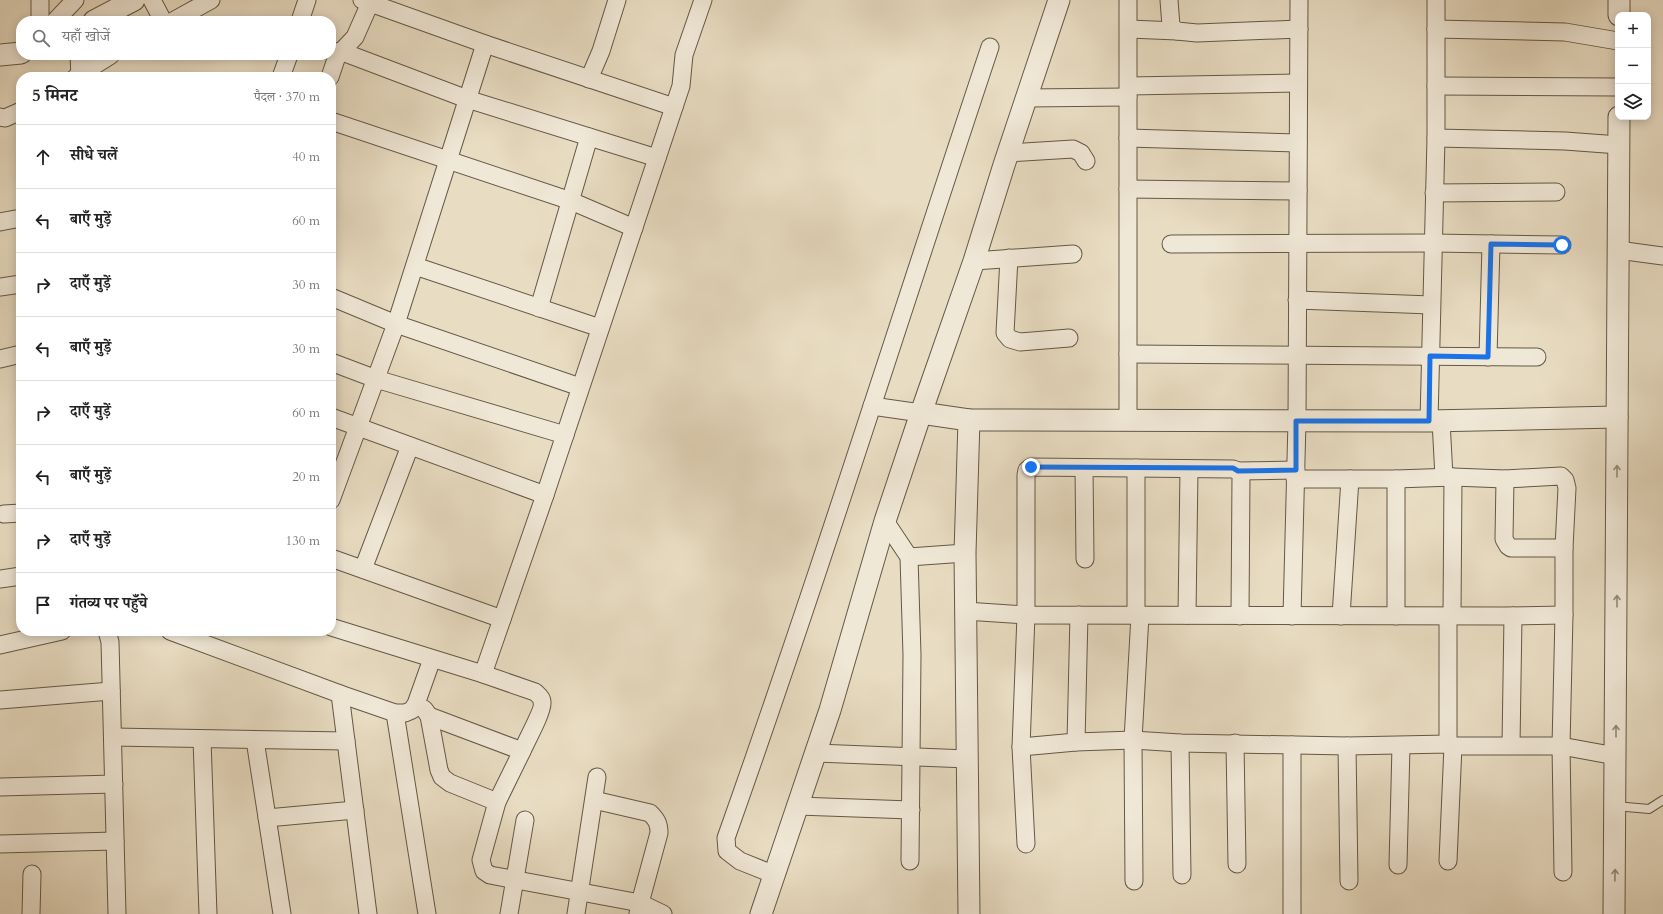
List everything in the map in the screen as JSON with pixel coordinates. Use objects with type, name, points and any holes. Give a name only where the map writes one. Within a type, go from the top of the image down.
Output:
[{"type":"street","points":[[40,0],[40,16]]},
{"type":"street","points":[[60,16],[75,0]]},
{"type":"street","points":[[104,16],[134,0]]},
{"type":"street","points":[[152,0],[160,16]]},
{"type":"street","points":[[182,16],[211,0]]},
{"type":"street","points":[[302,16],[308,0]]},
{"type":"street","points":[[589,79],[601,52],[617,0]]},
{"type":"street","points":[[483,674],[546,495],[580,387],[682,86],[684,55],[703,0]]},
{"type":"street","points":[[762,914],[848,653],[885,521],[974,261],[1059,0]]},
{"type":"street","points":[[1128,0],[1128,420]]},
{"type":"street","points":[[1169,0],[1170,26],[1177,31]]},
{"type":"street","points":[[1292,616],[1297,356],[1299,0]]},
{"type":"street","points":[[1436,0],[1436,138],[1430,356],[1435,421],[1448,477],[1450,616],[1448,861]]},
{"type":"street","points":[[1619,12],[1620,0]]},
{"type":"street","points":[[657,158],[467,99],[336,54],[355,37],[366,1],[485,44],[674,107]]},
{"type":"street","points":[[1128,29],[1197,33],[1299,29]]},
{"type":"street","points":[[1436,29],[1566,32],[1615,40]]},
{"type":"street","points":[[336,486],[396,324],[485,44]]},
{"type":"street","points":[[774,875],[740,861],[727,851],[726,838],[872,406],[923,246],[990,47]]},
{"type":"street","points":[[0,55],[16,53]]},
{"type":"street","points":[[78,72],[79,60]]},
{"type":"street","points":[[84,72],[103,60]]},
{"type":"street","points":[[283,72],[287,60]]},
{"type":"street","points":[[331,72],[334,60]]},
{"type":"street","points":[[1026,98],[1129,91],[1298,83]]},
{"type":"street","points":[[1436,86],[1615,87]]},
{"type":"street","points":[[0,117],[5,118],[16,113]]},
{"type":"street","points":[[1614,914],[1619,120]]},
{"type":"street","points":[[336,123],[571,201],[634,228]]},
{"type":"street","points":[[539,308],[589,137]]},
{"type":"street","points":[[1128,138],[1298,143]]},
{"type":"street","points":[[1436,138],[1565,141],[1619,145]]},
{"type":"street","points":[[1008,153],[1073,149],[1081,153],[1086,161]]},
{"type":"street","points":[[1128,189],[1298,191]]},
{"type":"street","points":[[1434,193],[1556,192]]},
{"type":"street","points":[[0,222],[16,219]]},
{"type":"street","points":[[1171,244],[1433,243],[1562,245]]},
{"type":"street","points":[[1488,357],[1491,244]]},
{"type":"street","points":[[1618,250],[1663,256]]},
{"type":"street","points":[[974,261],[1073,254]]},
{"type":"street","points":[[1009,258],[1005,333],[1010,339],[1020,342],[1069,338]]},
{"type":"street","points":[[415,266],[600,328]]},
{"type":"street","points":[[0,288],[16,285]]},
{"type":"street","points":[[336,299],[396,324],[580,387]]},
{"type":"street","points":[[1297,300],[1431,305]]},
{"type":"street","points":[[1128,354],[1537,357]]},
{"type":"street","points":[[0,359],[16,355]]},
{"type":"street","points":[[336,364],[376,379],[565,435]]},
{"type":"street","points":[[872,406],[969,420],[1435,421],[1617,417]]},
{"type":"street","points":[[336,419],[546,495]]},
{"type":"street","points":[[969,420],[965,553],[969,914]]},
{"type":"street","points":[[362,569],[410,446]]},
{"type":"street","points":[[1026,844],[1021,747],[1026,615],[1026,476],[1027,470],[1031,467],[1189,469],[1233,468],[1238,471],[1350,479],[1448,477],[1505,478],[1561,476],[1565,480],[1566,488],[1561,746],[1563,872]]},
{"type":"street","points":[[1084,468],[1086,559]]},
{"type":"street","points":[[1134,881],[1133,740],[1138,615],[1136,468]]},
{"type":"street","points":[[1187,615],[1189,469]]},
{"type":"street","points":[[1238,471],[1241,476],[1240,616]]},
{"type":"street","points":[[1505,478],[1504,539],[1508,546],[1511,548],[1564,548]]},
{"type":"street","points":[[1341,616],[1350,479]]},
{"type":"street","points":[[1396,479],[1396,616]]},
{"type":"street","points":[[4,514],[16,513]]},
{"type":"street","points":[[885,521],[909,557],[912,655],[910,861]]},
{"type":"street","points":[[909,557],[965,553]]},
{"type":"street","points":[[336,560],[502,619]]},
{"type":"street","points":[[0,579],[16,577]]},
{"type":"street","points":[[965,610],[1026,615],[1564,615]]},
{"type":"street","points":[[1076,742],[1079,615]]},
{"type":"street","points":[[1511,745],[1513,616]]},
{"type":"street","points":[[336,629],[483,674],[535,692],[541,698],[543,703],[541,711],[497,802],[481,860],[484,871],[490,875],[515,878],[580,891],[639,909],[663,914]]},
{"type":"street","points":[[0,645],[40,636]]},
{"type":"street","points":[[108,636],[110,642],[112,691],[117,914]]},
{"type":"street","points":[[183,636],[395,713],[405,713],[412,710],[416,704],[432,659]]},
{"type":"street","points":[[0,700],[112,691]]},
{"type":"street","points":[[340,694],[368,914]]},
{"type":"street","points":[[416,704],[424,709],[429,716],[439,770],[442,777],[450,783],[497,802]]},
{"type":"street","points":[[395,713],[427,914]]},
{"type":"street","points":[[429,716],[522,751]]},
{"type":"street","points":[[113,737],[346,741]]},
{"type":"street","points":[[202,739],[208,914]]},
{"type":"street","points":[[255,740],[282,914]]},
{"type":"street","points":[[1021,747],[1076,742],[1133,740],[1180,743],[1347,746],[1511,745],[1561,746],[1616,756]]},
{"type":"street","points":[[1180,743],[1182,875]]},
{"type":"street","points":[[1235,743],[1237,864]]},
{"type":"street","points":[[1292,745],[1292,914]]},
{"type":"street","points":[[1347,746],[1349,881]]},
{"type":"street","points":[[1398,865],[1401,746]]},
{"type":"street","points":[[816,753],[968,758]]},
{"type":"street","points":[[576,914],[597,777]]},
{"type":"street","points":[[0,787],[114,784]]},
{"type":"street","points":[[594,800],[650,814],[656,818],[659,825],[660,833],[639,909]]},
{"type":"street","points":[[798,806],[911,810]]},
{"type":"street","points":[[267,818],[354,810]]},
{"type":"street","points":[[508,914],[525,820]]},
{"type":"street","points":[[0,844],[115,841]]},
{"type":"street","points":[[31,914],[32,874]]},
{"type":"lane","points":[[1615,806],[1648,809],[1663,800]]},
{"type":"route","points":[[1031,467],[1189,469],[1233,468],[1238,471],[1296,470],[1296,421],[1429,421],[1430,356],[1488,357],[1491,244],[1562,245]]}]
